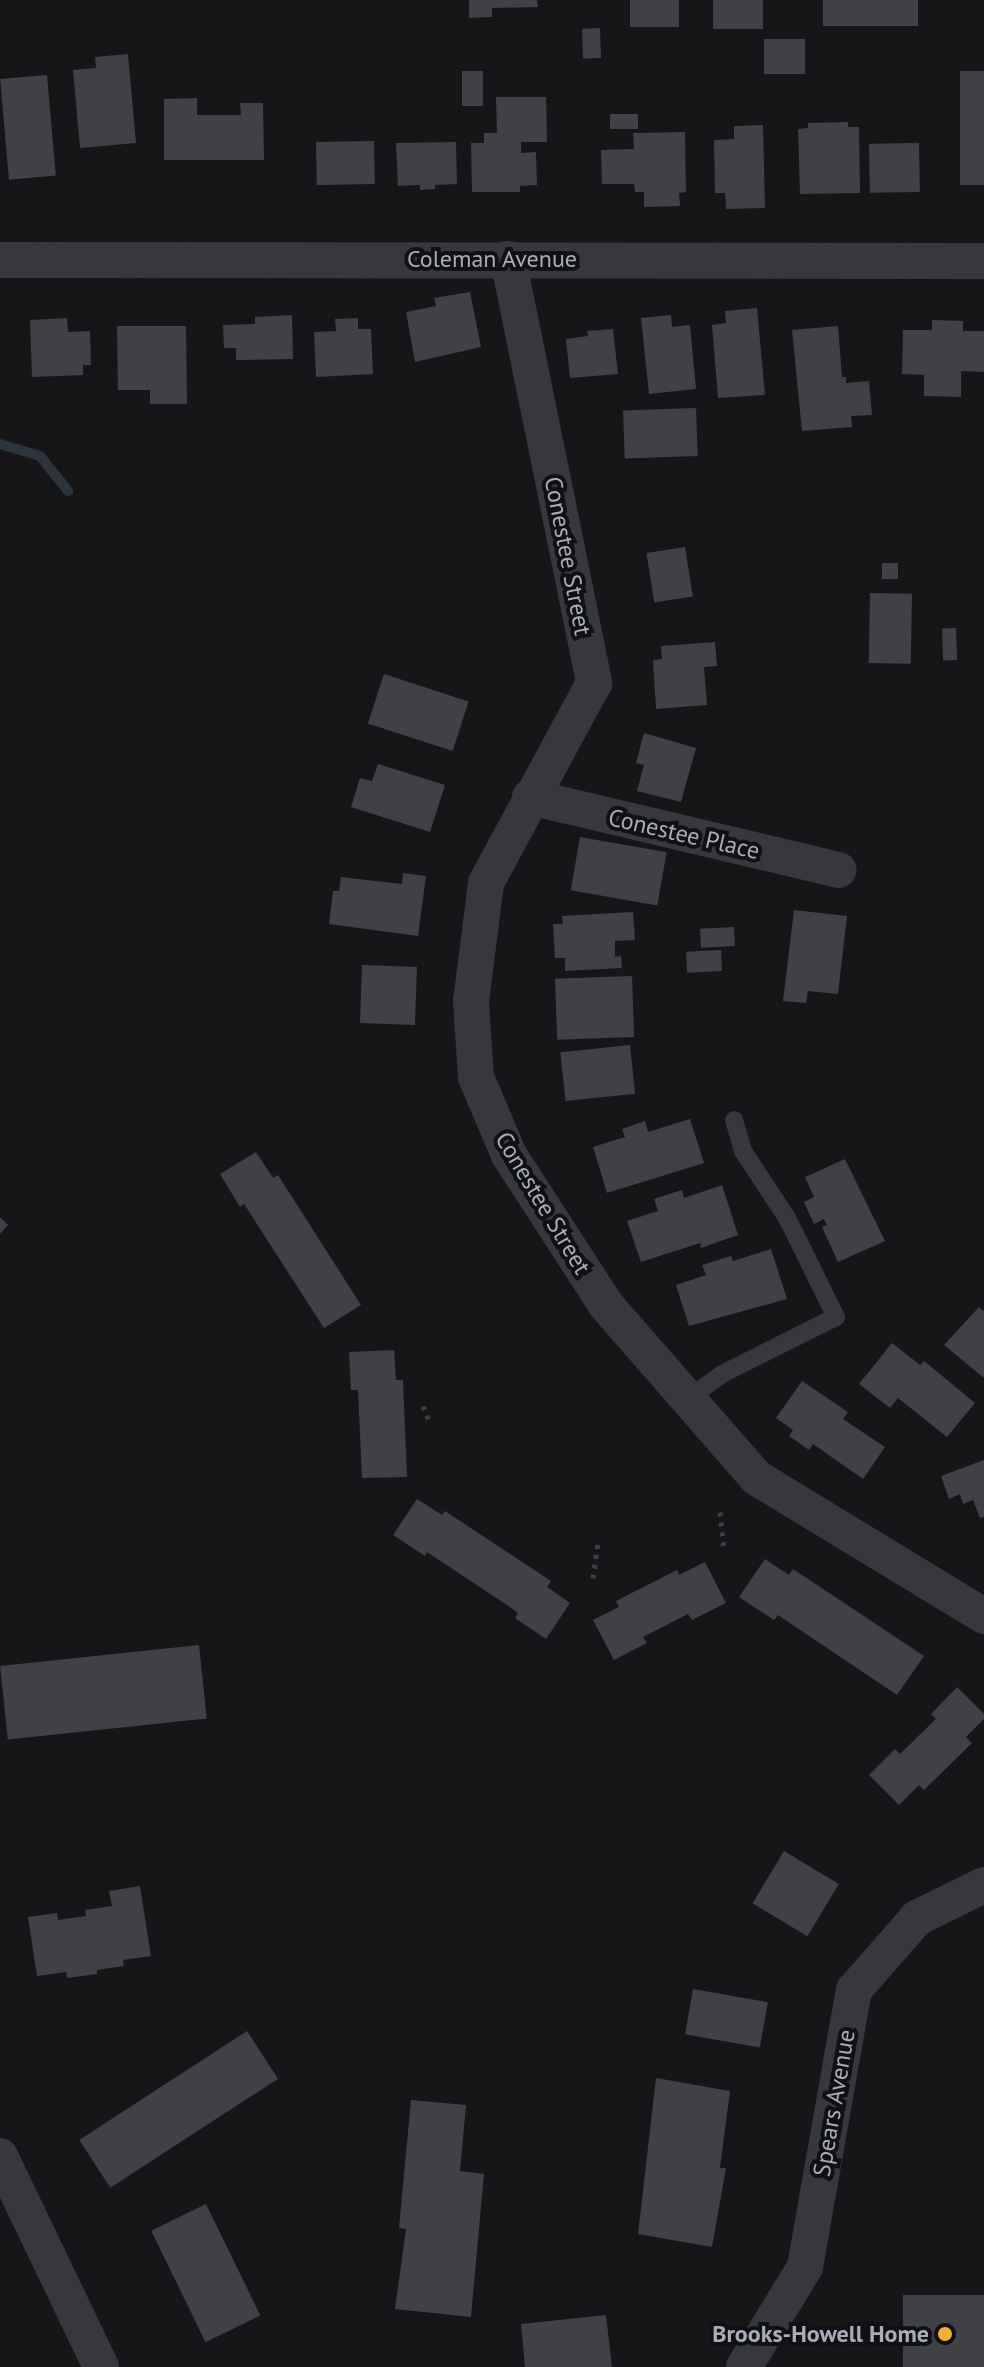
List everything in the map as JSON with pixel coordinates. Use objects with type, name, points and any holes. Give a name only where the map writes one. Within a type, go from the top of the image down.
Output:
[{"type":"street","name":"Conestee Street","points":[[508,259],[594,683],[486,883],[471,1002],[476,1077],[509,1155],[606,1305],[757,1478],[984,1616]]},
{"type":"street","name":"Coleman Avenue","points":[[0,260],[984,261]]},
{"type":"street","name":"Conestee Place","points":[[530,797],[838,870]]},
{"type":"street","name":"Spears Avenue","points":[[744,2367],[805,2267],[854,1990],[917,1918],[984,1885]]},
{"type":"street","points":[[0,2156],[101,2367]]},
{"type":"lane","points":[[688,1399],[722,1374],[836,1317],[787,1218],[743,1151],[734,1120]]},
{"type":"path","points":[[423,1406],[429,1421]]},
{"type":"path","points":[[720,1512],[724,1551]]},
{"type":"path","points":[[593,1578],[598,1544]]},
{"type":"building","points":[[469,0],[537,0],[538,7],[492,8],[492,17],[469,18]]},
{"type":"building","points":[[630,0],[679,0],[679,27],[630,27]]},
{"type":"building","points":[[713,0],[763,0],[763,29],[713,29]]},
{"type":"building","points":[[823,0],[918,0],[918,26],[823,26]]},
{"type":"building","points":[[600,28],[601,58],[583,59],[582,29]]},
{"type":"building","points":[[764,39],[805,39],[805,74],[764,74]]},
{"type":"building","points":[[128,54],[136,143],[80,148],[73,70],[96,68],[95,57]]},
{"type":"building","points":[[462,71],[483,71],[483,106],[462,106]]},
{"type":"building","points":[[960,71],[984,71],[984,185],[960,185]]},
{"type":"building","points":[[47,75],[56,176],[9,180],[0,79]]},
{"type":"building","points":[[496,97],[546,97],[547,142],[521,142],[521,153],[536,152],[537,185],[520,186],[520,192],[472,192],[471,143],[484,143],[484,133],[497,133]]},
{"type":"building","points":[[197,98],[197,115],[241,115],[240,103],[263,103],[264,160],[164,160],[164,99]]},
{"type":"building","points":[[610,114],[638,114],[638,129],[610,129]]},
{"type":"building","points":[[848,122],[848,127],[859,127],[860,193],[800,194],[798,129],[808,128],[808,123]]},
{"type":"building","points":[[763,125],[765,208],[726,209],[725,193],[715,193],[714,140],[734,139],[734,126]]},
{"type":"building","points":[[685,132],[686,192],[679,193],[680,206],[644,207],[644,192],[635,192],[634,184],[602,184],[601,150],[634,149],[633,133]]},
{"type":"building","points":[[374,141],[375,184],[317,185],[316,142]]},
{"type":"building","points":[[456,142],[457,184],[435,185],[435,189],[420,190],[420,185],[398,186],[396,143]]},
{"type":"building","points":[[919,143],[920,192],[870,193],[869,144]]},
{"type":"building","points":[[470,292],[481,347],[415,362],[406,312],[436,306],[434,298]]},
{"type":"building","points":[[757,308],[765,395],[718,398],[712,325],[726,323],[725,311]]},
{"type":"building","points":[[292,315],[293,359],[236,360],[236,348],[224,348],[223,325],[255,324],[255,317]]},
{"type":"building","points":[[671,315],[672,327],[690,325],[696,389],[649,394],[641,318]]},
{"type":"building","points":[[67,318],[68,332],[90,331],[91,365],[83,365],[83,375],[32,377],[30,320]]},
{"type":"building","points":[[358,318],[358,329],[371,329],[373,374],[316,377],[314,332],[336,331],[335,319]]},
{"type":"building","points":[[932,320],[963,321],[963,331],[984,331],[984,372],[961,371],[961,397],[924,396],[924,375],[902,374],[903,330],[932,330]]},
{"type":"building","points":[[117,326],[186,326],[187,404],[150,404],[150,390],[118,390]]},
{"type":"building","points":[[838,326],[842,377],[846,377],[846,383],[869,381],[872,415],[851,416],[852,427],[802,431],[792,330]]},
{"type":"building","points":[[613,329],[618,374],[570,378],[566,339],[588,336],[587,331]]},
{"type":"building","points":[[696,408],[698,456],[625,459],[623,411]]},
{"type":"building","points":[[685,547],[693,596],[654,602],[646,553]]},
{"type":"building","points":[[882,563],[898,563],[898,579],[882,579]]},
{"type":"building","points":[[870,593],[912,594],[911,664],[869,663]]},
{"type":"building","points":[[942,628],[956,628],[957,660],[943,660]]},
{"type":"building","points":[[715,642],[717,666],[704,667],[707,705],[656,709],[653,660],[662,659],[661,646]]},
{"type":"building","points":[[384,674],[469,702],[453,751],[368,723]]},
{"type":"building","points":[[644,733],[696,748],[681,802],[637,791],[644,765],[636,763]]},
{"type":"building","points":[[378,764],[445,785],[430,832],[351,807],[360,778],[372,781]]},
{"type":"building","points":[[580,837],[667,852],[657,905],[571,890]]},
{"type":"building","points":[[403,873],[426,876],[418,936],[329,924],[333,891],[339,891],[341,877],[402,884]]},
{"type":"building","points":[[794,910],[847,916],[838,994],[808,991],[806,1003],[783,1001]]},
{"type":"building","points":[[633,912],[635,940],[615,941],[615,957],[621,956],[622,968],[565,971],[565,958],[555,958],[553,924],[563,924],[562,916]]},
{"type":"building","points":[[734,927],[735,946],[701,948],[700,929]]},
{"type":"building","points":[[721,950],[722,971],[687,973],[686,952]]},
{"type":"building","points":[[362,965],[417,967],[415,1025],[360,1023]]},
{"type":"building","points":[[632,976],[634,1037],[557,1040],[555,979]]},
{"type":"building","points":[[630,1045],[635,1094],[566,1101],[560,1052]]},
{"type":"building","points":[[690,1119],[704,1163],[607,1193],[593,1147],[625,1137],[622,1129],[645,1121],[648,1132]]},
{"type":"building","points":[[256,1152],[273,1178],[278,1175],[361,1305],[324,1328],[244,1204],[240,1207],[220,1174]]},
{"type":"building","points":[[845,1159],[885,1241],[838,1262],[822,1227],[827,1225],[824,1219],[814,1224],[804,1202],[814,1197],[805,1177]]},
{"type":"building","points":[[722,1185],[738,1235],[701,1248],[700,1243],[641,1262],[627,1221],[658,1211],[654,1199],[682,1190],[684,1198]]},
{"type":"building","points":[[0,1217],[8,1225],[0,1234]]},
{"type":"building","points":[[771,1249],[787,1299],[689,1326],[676,1285],[706,1275],[702,1265],[731,1256],[733,1261]]},
{"type":"building","points":[[979,1307],[984,1311],[984,1378],[944,1345]]},
{"type":"building","points":[[892,1343],[920,1365],[924,1361],[975,1403],[947,1437],[898,1398],[890,1408],[859,1384]]},
{"type":"building","points":[[394,1350],[396,1380],[403,1380],[407,1477],[362,1478],[358,1390],[351,1390],[349,1352]]},
{"type":"building","points":[[802,1381],[848,1412],[843,1419],[885,1447],[863,1479],[813,1444],[809,1450],[789,1436],[793,1430],[776,1418]]},
{"type":"building","points":[[984,1460],[984,1517],[980,1518],[973,1500],[963,1504],[960,1494],[949,1499],[941,1476]]},
{"type":"building","points":[[417,1499],[442,1515],[445,1511],[551,1581],[547,1587],[570,1603],[546,1639],[515,1618],[518,1613],[510,1607],[427,1552],[425,1556],[393,1535]]},
{"type":"building","points":[[765,1559],[789,1575],[793,1569],[924,1656],[897,1695],[778,1615],[774,1620],[739,1597]]},
{"type":"building","points":[[705,1562],[726,1603],[692,1620],[688,1614],[643,1637],[647,1643],[614,1660],[593,1620],[619,1607],[616,1601],[677,1570],[679,1575]]},
{"type":"building","points":[[199,1645],[207,1719],[8,1740],[0,1666]]},
{"type":"building","points":[[957,1687],[984,1714],[984,1719],[966,1737],[972,1743],[924,1790],[919,1785],[899,1805],[869,1775],[895,1749],[900,1754],[936,1719],[931,1714]]},
{"type":"building","points":[[784,1851],[839,1884],[807,1936],[753,1903]]},
{"type":"building","points":[[140,1886],[151,1956],[123,1960],[124,1966],[97,1970],[97,1974],[67,1978],[66,1972],[37,1976],[28,1917],[57,1913],[58,1920],[86,1916],[85,1910],[112,1906],[109,1891]]},
{"type":"building","points":[[693,1989],[768,2002],[760,2047],[685,2034]]},
{"type":"building","points":[[247,2031],[278,2079],[110,2188],[79,2140]]},
{"type":"building","points":[[656,2078],[730,2091],[720,2168],[726,2168],[712,2247],[638,2234]]},
{"type":"building","points":[[411,2100],[466,2105],[460,2171],[484,2174],[471,2317],[395,2309],[406,2229],[399,2228]]},
{"type":"building","points":[[206,2204],[260,2315],[206,2342],[151,2231]]},
{"type":"building","name":"Brooks-Howell Home","points":[[903,2295],[984,2295],[984,2367],[903,2367]]},
{"type":"building","points":[[606,2315],[612,2367],[525,2367],[521,2324]]},
{"type":"waterway","points":[[0,444],[40,456],[68,491]]},
{"type":"place","name":"Brooks-Howell Home","points":[[945,2334]]}]
